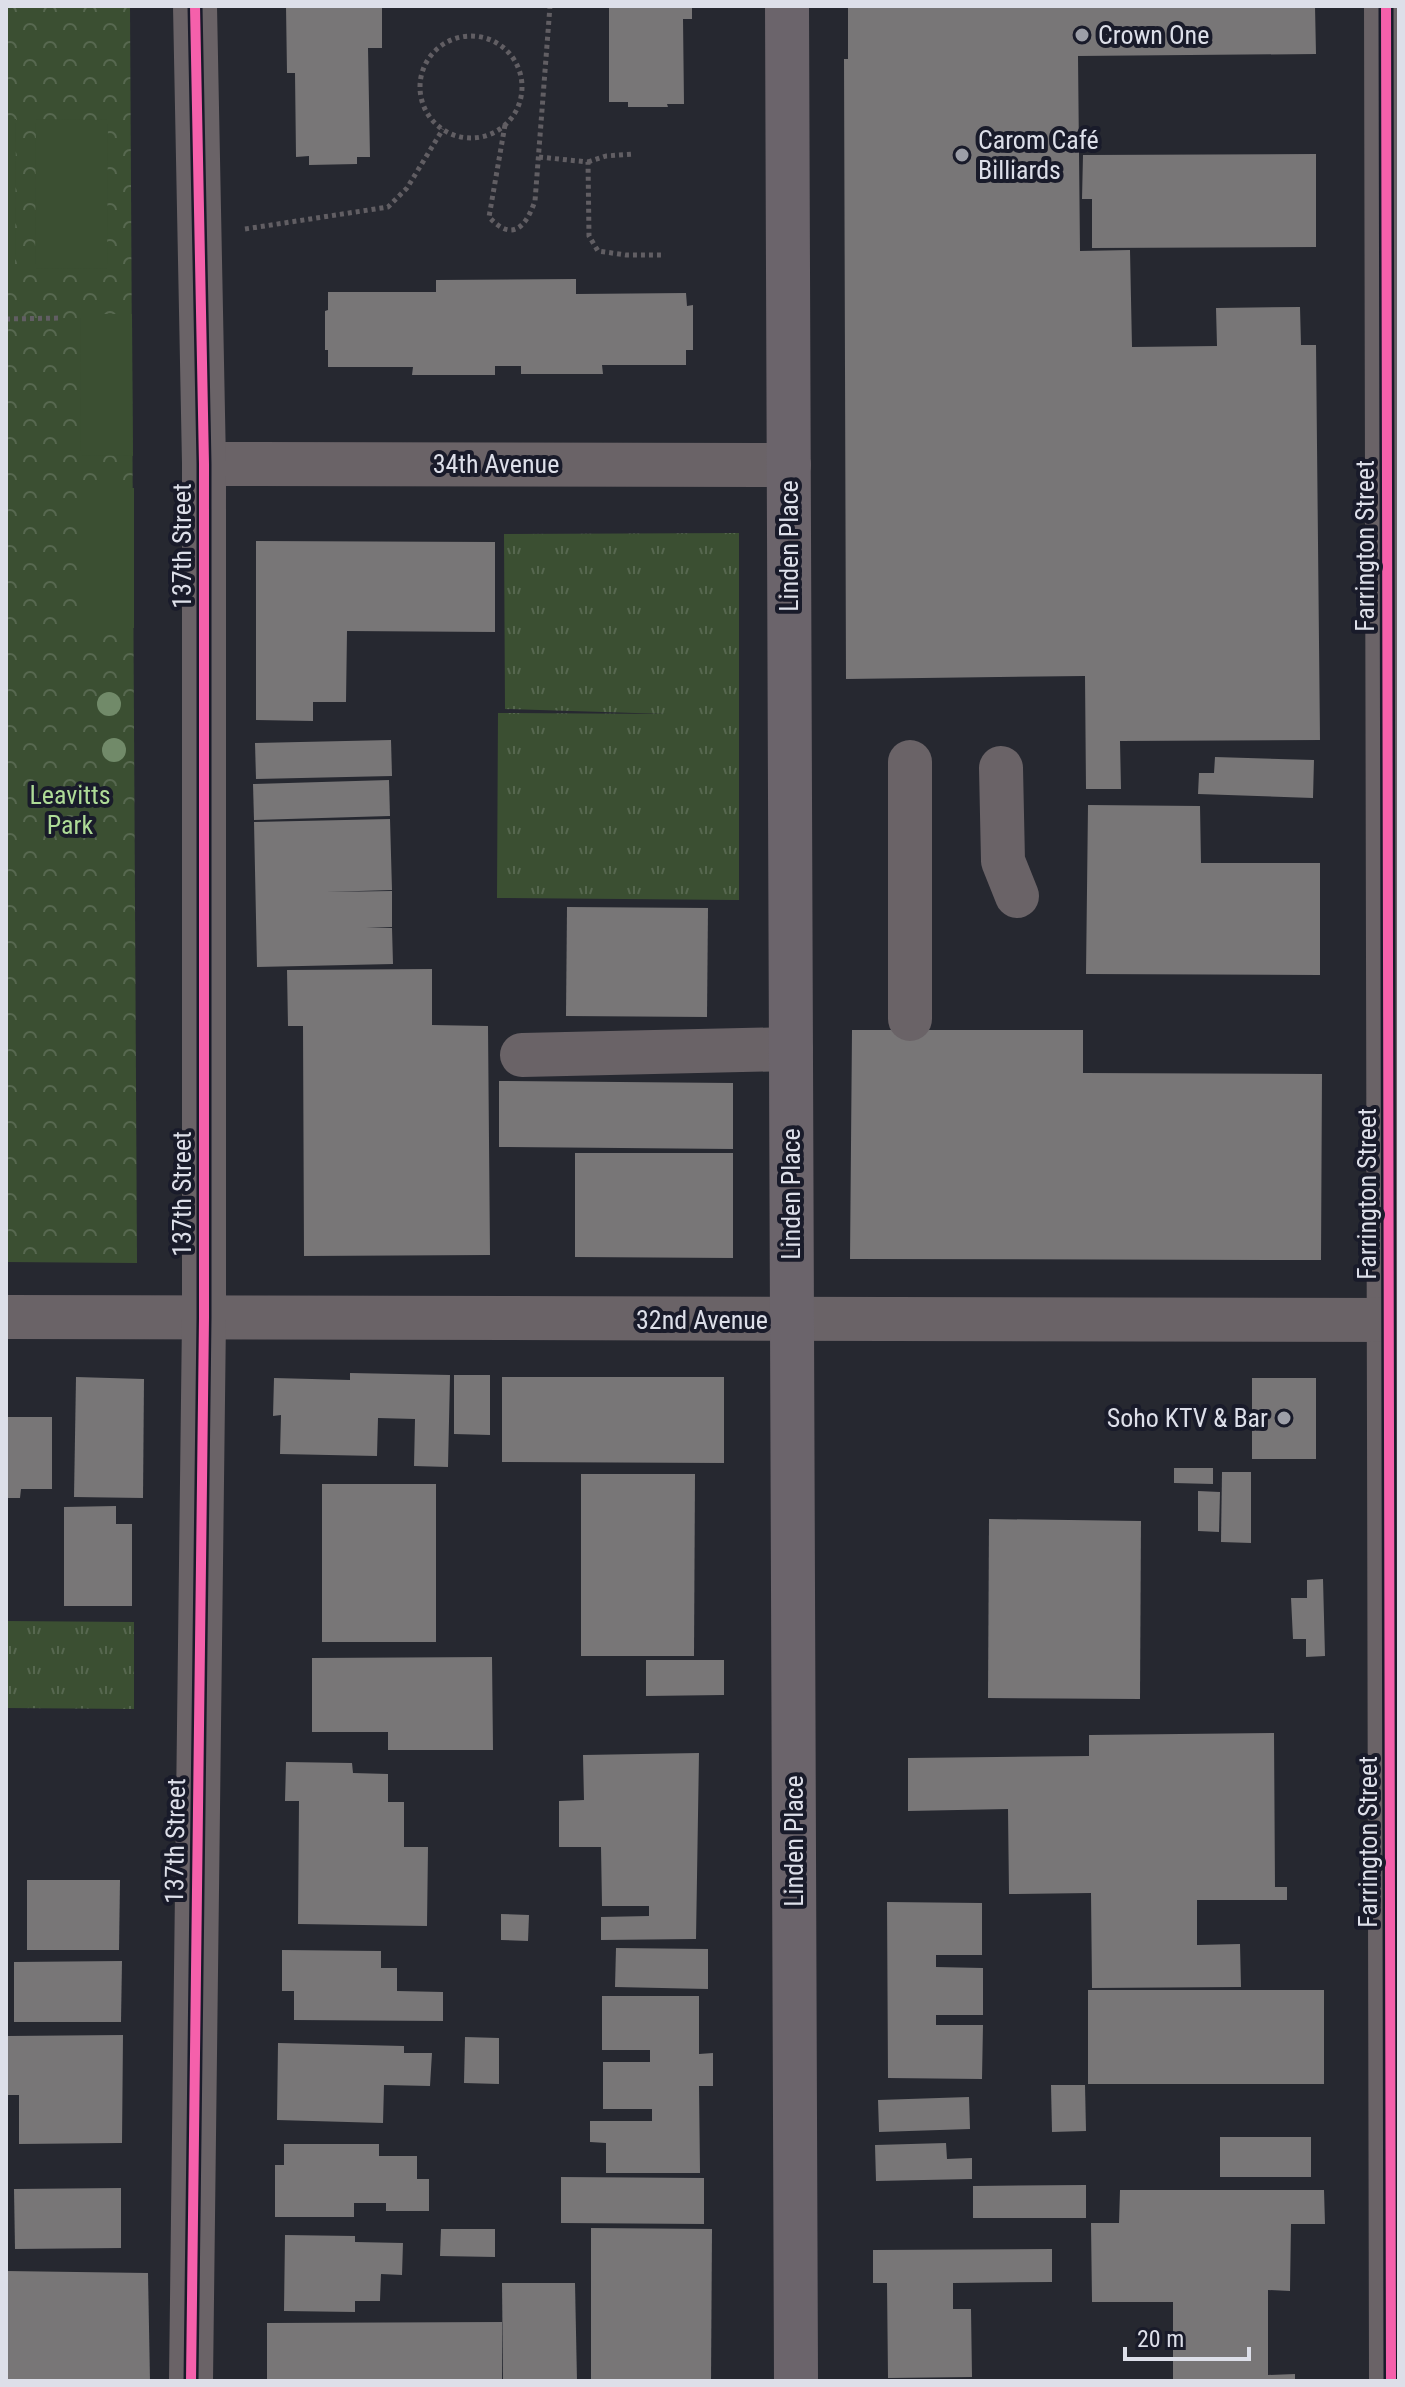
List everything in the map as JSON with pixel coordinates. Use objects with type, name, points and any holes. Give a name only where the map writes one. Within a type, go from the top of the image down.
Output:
[{"type":"main road","name":"Linden Place","points":[[787,6],[796,2381]]},
{"type":"street","name":"137th Street","points":[[191,2381],[204,1318],[204,464],[195,6]]},
{"type":"street","name":"Farrington Street","points":[[1386,6],[1393,776],[1395,1990],[1391,2381]]},
{"type":"street","name":"34th Avenue","points":[[204,464],[789,465]]},
{"type":"street","points":[[910,762],[910,1019]]},
{"type":"street","points":[[1001,768],[1003,861],[1017,896]]},
{"type":"street","points":[[522,1055],[791,1049]]},
{"type":"street","name":"32nd Avenue","points":[[6,1317],[1394,1320]]},
{"type":"path","points":[[505,125],[489,217],[501,227],[515,229],[527,222],[535,201],[550,6]]},
{"type":"path","points":[[478,36],[494,41],[508,51],[518,64],[522,80],[516,113],[505,125],[490,134],[474,138],[443,129],[430,117],[422,102],[420,85],[424,68],[432,54],[445,43],[461,37],[478,36]]},
{"type":"path","points":[[245,229],[388,207],[407,188],[443,129]]},
{"type":"path","points":[[539,157],[588,162],[606,156],[633,154]]},
{"type":"path","points":[[588,162],[589,236],[598,251],[665,255]]},
{"type":"path","points":[[6,319],[61,318]]},
{"type":"green space","name":"Leavitts Park","points":[[6,6],[130,6],[137,1263],[6,1262]]},
{"type":"green space","points":[[6,119],[16,119],[15,268],[6,268]]},
{"type":"green space","points":[[36,119],[108,120],[107,269],[35,268]]},
{"type":"green space","points":[[80,314],[132,314],[133,456],[81,455]]},
{"type":"green space","points":[[82,488],[134,488],[134,628],[82,628]]},
{"type":"green space","points":[[739,533],[739,900],[497,898],[498,713],[667,714],[505,709],[504,534]]},
{"type":"green space","points":[[6,1621],[134,1622],[134,1709],[6,1708]]},
{"type":"building","points":[[286,6],[382,6],[382,48],[368,48],[370,157],[357,157],[357,164],[309,165],[309,156],[296,157],[295,73],[287,73]]},
{"type":"building","points":[[609,6],[692,6],[692,19],[683,19],[684,104],[628,107],[628,102],[609,102]]},
{"type":"building","points":[[848,6],[1315,6],[1316,54],[1078,56],[1080,251],[1130,250],[1132,347],[1217,346],[1216,308],[1300,307],[1301,345],[1316,345],[1320,740],[1120,741],[1121,789],[1086,789],[1085,676],[846,679],[844,59],[848,59]]},
{"type":"building","points":[[1316,154],[1316,247],[1092,248],[1092,199],[1082,199],[1083,155]]},
{"type":"building","points":[[576,279],[576,294],[686,293],[687,306],[693,305],[693,350],[686,350],[686,365],[602,365],[603,374],[521,374],[521,366],[495,366],[495,375],[412,375],[413,367],[328,367],[325,311],[328,310],[328,292],[436,292],[436,280]]},
{"type":"building","points":[[256,541],[495,542],[495,632],[347,631],[346,702],[313,702],[313,721],[256,720]]},
{"type":"building","points":[[391,740],[392,776],[256,779],[255,743]]},
{"type":"building","points":[[1215,757],[1314,760],[1313,798],[1198,794],[1199,773],[1214,773]]},
{"type":"building","points":[[389,780],[390,816],[254,820],[253,784]]},
{"type":"building","points":[[1088,805],[1200,806],[1201,863],[1320,863],[1320,975],[1086,974]]},
{"type":"building","points":[[390,819],[392,890],[326,892],[392,891],[392,927],[366,928],[392,928],[393,964],[257,967],[254,822]]},
{"type":"building","points":[[567,907],[708,908],[707,1017],[566,1016]]},
{"type":"building","points":[[432,969],[432,1025],[488,1026],[490,1255],[304,1256],[303,1026],[288,1026],[287,970]]},
{"type":"building","points":[[852,1030],[1083,1030],[1083,1073],[1322,1074],[1321,1260],[850,1259]]},
{"type":"building","points":[[499,1081],[733,1083],[733,1149],[499,1147]]},
{"type":"building","points":[[575,1153],[733,1153],[733,1258],[575,1257]]},
{"type":"building","points":[[350,1373],[450,1375],[448,1467],[414,1466],[415,1419],[378,1418],[377,1456],[280,1454],[281,1415],[273,1416],[274,1378],[350,1380]]},
{"type":"building","points":[[454,1375],[490,1375],[490,1435],[454,1434]]},
{"type":"building","points":[[76,1377],[144,1379],[143,1498],[74,1497]]},
{"type":"building","points":[[502,1377],[724,1377],[724,1463],[502,1462]]},
{"type":"building","name":"Soho KTV & Bar","points":[[1252,1378],[1316,1378],[1316,1459],[1252,1459]]},
{"type":"building","points":[[6,1417],[52,1417],[52,1489],[21,1489],[20,1498],[6,1498]]},
{"type":"building","points":[[1174,1468],[1213,1468],[1213,1484],[1174,1483]]},
{"type":"building","points":[[1222,1472],[1251,1472],[1251,1543],[1221,1542]]},
{"type":"building","points":[[581,1474],[695,1474],[694,1656],[581,1656]]},
{"type":"building","points":[[322,1484],[436,1484],[436,1642],[322,1642]]},
{"type":"building","points":[[1198,1491],[1220,1492],[1219,1532],[1198,1531]]},
{"type":"building","points":[[116,1506],[116,1524],[132,1524],[132,1606],[64,1606],[64,1507]]},
{"type":"building","points":[[989,1519],[1141,1521],[1140,1699],[988,1698]]},
{"type":"building","points":[[1323,1579],[1325,1656],[1306,1657],[1306,1639],[1293,1639],[1291,1598],[1307,1598],[1307,1580]]},
{"type":"building","points":[[492,1657],[493,1750],[388,1750],[388,1732],[312,1732],[312,1658]]},
{"type":"building","points":[[646,1660],[724,1660],[724,1695],[646,1696]]},
{"type":"building","points":[[1274,1733],[1275,1887],[1287,1887],[1287,1900],[1197,1900],[1197,1945],[1240,1944],[1241,1987],[1092,1988],[1091,1893],[1009,1894],[1008,1809],[908,1811],[908,1758],[1089,1756],[1089,1735]]},
{"type":"building","points":[[699,1753],[696,1939],[601,1940],[601,1917],[649,1916],[649,1906],[602,1906],[601,1847],[559,1847],[559,1801],[584,1800],[583,1755]]},
{"type":"building","points":[[286,1762],[352,1763],[353,1773],[388,1774],[388,1802],[404,1802],[404,1847],[428,1847],[427,1926],[298,1924],[299,1801],[285,1801]]},
{"type":"building","points":[[27,1880],[120,1880],[119,1950],[27,1950]]},
{"type":"building","points":[[887,1902],[982,1903],[982,1955],[936,1955],[936,1967],[983,1968],[983,2015],[936,2015],[936,2025],[983,2025],[982,2079],[888,2078]]},
{"type":"building","points":[[501,1914],[529,1915],[528,1941],[501,1940]]},
{"type":"building","points":[[616,1948],[708,1949],[708,1989],[615,1987]]},
{"type":"building","points":[[282,1950],[381,1951],[381,1968],[397,1968],[397,1991],[443,1992],[443,2021],[294,2020],[294,1991],[282,1991]]},
{"type":"building","points":[[122,1961],[121,2022],[14,2022],[14,1962]]},
{"type":"building","points":[[1088,1990],[1324,1990],[1324,2084],[1088,2084]]},
{"type":"building","points":[[602,1996],[699,1996],[699,2054],[713,2053],[713,2086],[699,2086],[700,2173],[606,2173],[606,2143],[590,2142],[590,2121],[652,2121],[652,2109],[603,2109],[603,2062],[650,2062],[650,2050],[602,2050]]},
{"type":"building","points":[[123,2035],[122,2143],[19,2144],[19,2095],[6,2095],[6,2036]]},
{"type":"building","points":[[465,2037],[499,2038],[499,2084],[464,2083]]},
{"type":"building","points":[[278,2043],[404,2046],[404,2053],[432,2053],[430,2086],[384,2085],[383,2123],[277,2120]]},
{"type":"building","points":[[1051,2085],[1085,2085],[1086,2131],[1052,2132]]},
{"type":"building","points":[[969,2097],[970,2129],[879,2132],[878,2100]]},
{"type":"building","points":[[1220,2137],[1311,2137],[1311,2177],[1220,2177]]},
{"type":"building","points":[[946,2143],[947,2159],[972,2158],[972,2179],[876,2181],[875,2145]]},
{"type":"building","points":[[284,2144],[379,2144],[379,2156],[417,2156],[417,2179],[429,2179],[429,2211],[386,2211],[386,2203],[354,2203],[354,2217],[275,2217],[275,2165],[284,2165]]},
{"type":"building","points":[[561,2177],[704,2178],[704,2224],[561,2223]]},
{"type":"building","points":[[1086,2185],[1086,2218],[973,2218],[973,2186]]},
{"type":"building","points":[[121,2188],[121,2248],[15,2249],[14,2189]]},
{"type":"building","points":[[1120,2190],[1324,2190],[1325,2224],[1291,2224],[1290,2291],[1268,2290],[1268,2375],[1295,2374],[1295,2381],[1173,2381],[1173,2302],[1092,2302],[1091,2223],[1119,2223]]},
{"type":"building","points":[[591,2228],[712,2229],[711,2381],[591,2381]]},
{"type":"building","points":[[441,2229],[495,2229],[495,2257],[440,2256]]},
{"type":"building","points":[[285,2235],[355,2236],[355,2242],[403,2243],[402,2275],[381,2274],[380,2301],[355,2301],[355,2312],[284,2311]]},
{"type":"building","points":[[1052,2249],[1052,2282],[953,2283],[953,2309],[971,2309],[972,2377],[888,2378],[887,2283],[873,2283],[873,2250]]},
{"type":"building","points":[[6,2271],[148,2273],[150,2381],[6,2381]]},
{"type":"building","points":[[502,2283],[575,2283],[577,2381],[503,2381]]},
{"type":"building","points":[[502,2322],[502,2381],[267,2381],[267,2323]]},
{"type":"cycle path","points":[[191,2381],[204,1318],[204,464],[195,6]]},
{"type":"cycle path","points":[[1386,6],[1391,2381]]},
{"type":"place","name":"Crown One","points":[[1082,35]]},
{"type":"place","name":"Carom Café Billiards","points":[[962,155]]},
{"type":"place","name":"Soho KTV & Bar","points":[[1284,1418]]}]
